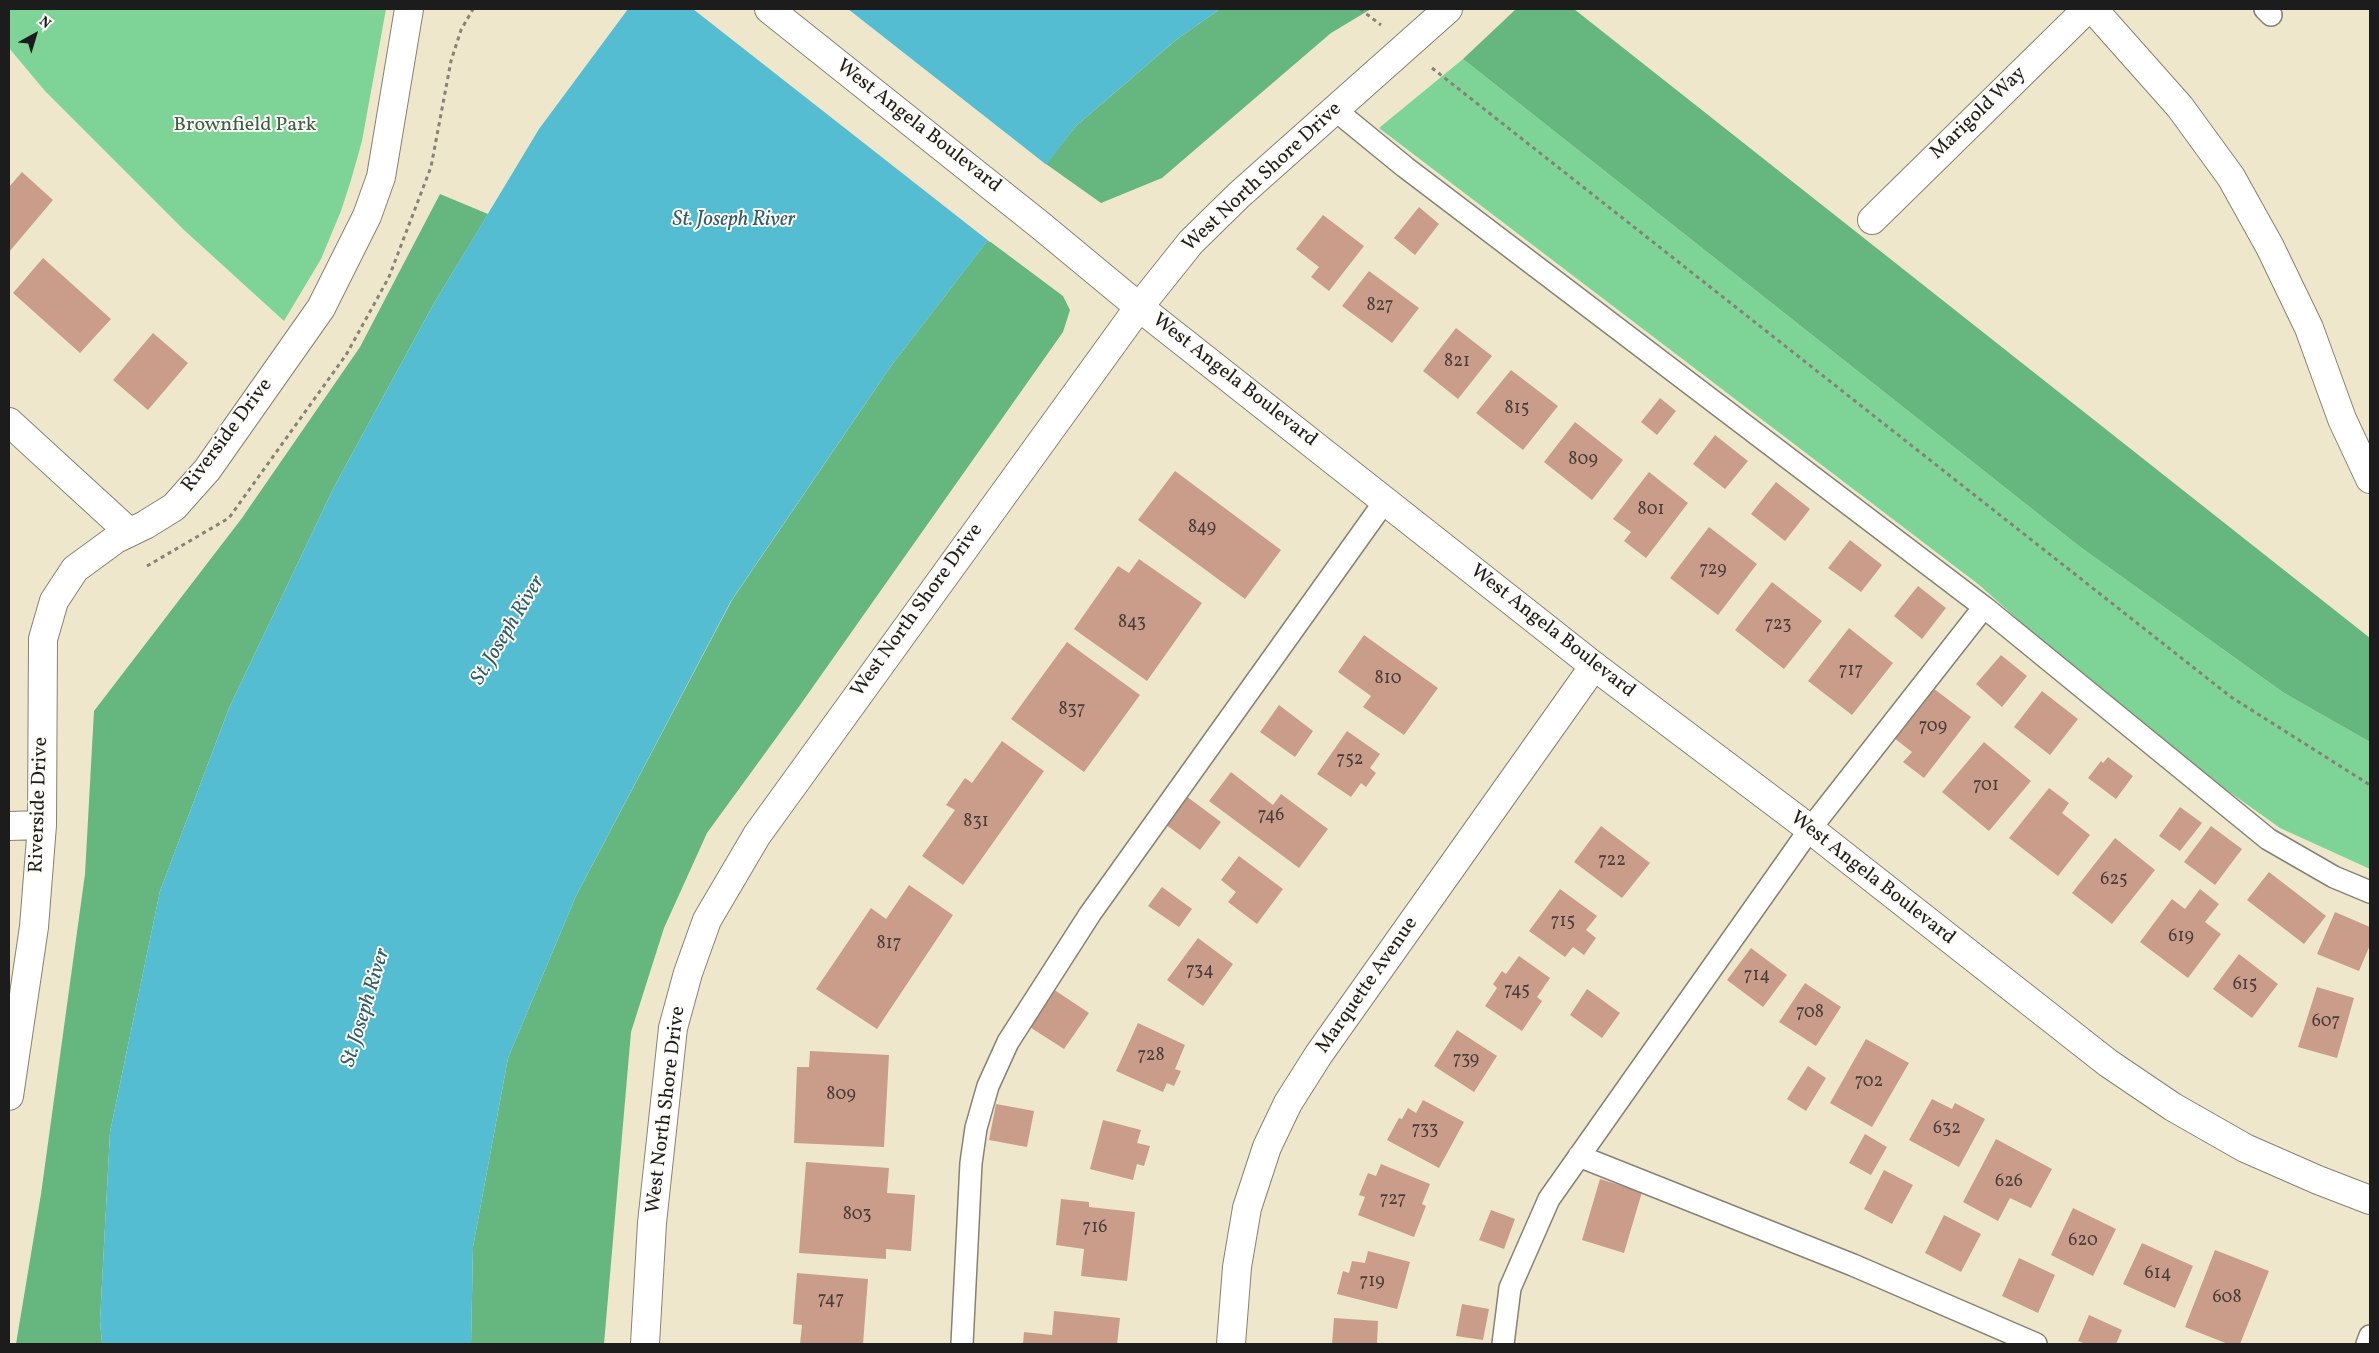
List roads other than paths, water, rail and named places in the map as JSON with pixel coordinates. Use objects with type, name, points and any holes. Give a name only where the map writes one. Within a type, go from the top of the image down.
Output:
[{"type":"street","name":"Riverside Drive","points":[[9,1096],[34,927],[42,825],[43,639],[54,601],[75,569],[116,538],[145,525],[174,507],[207,470],[321,308],[367,216],[381,177],[409,9]]},
{"type":"street","name":"West Angela Boulevard","points":[[768,9],[1040,225],[1139,307],[1594,666],[1810,830],[2108,1063],[2173,1107],[2245,1148],[2318,1180],[2370,1200]]},
{"type":"street","name":"West North Shore Drive","points":[[645,1344],[652,1223],[673,1028],[688,973],[707,920],[763,828],[1139,307],[1191,242],[1334,108],[1448,9]]},
{"type":"street","name":"Marigold Way","points":[[1872,220],[2087,9]]},
{"type":"street","points":[[2093,9],[2180,106],[2232,177],[2270,246],[2309,328],[2342,418],[2370,479]]},
{"type":"street","points":[[9,422],[129,532]]},
{"type":"street","name":"Marquette Avenue","points":[[1232,1344],[1237,1267],[1247,1208],[1266,1147],[1288,1103],[1319,1054],[1594,666]]},
{"type":"street","points":[[9,826],[42,825]]},
{"type":"lane","points":[[1334,108],[1405,168],[1984,607],[2268,838],[2334,877],[2370,892]]},
{"type":"lane","points":[[962,1344],[971,1163],[976,1128],[988,1086],[1008,1042],[1090,914],[1385,501]]},
{"type":"lane","points":[[1503,1344],[1510,1288],[1549,1199],[1810,830],[1984,607]]},
{"type":"lane","points":[[1579,1156],[1853,1266],[2036,1344]]},
{"type":"lane","points":[[2368,1344],[2370,1336]]},
{"type":"water","name":"St. Joseph River","points":[[628,9],[1220,9],[1176,40],[1076,126],[891,366],[731,601],[576,896],[508,1058],[473,1247],[471,1344],[102,1344],[100,1321],[110,1132],[160,891],[229,708],[333,489],[433,305],[539,129]]},
{"type":"park label","name":"Brownfield Park","points":[[245,126]]}]
